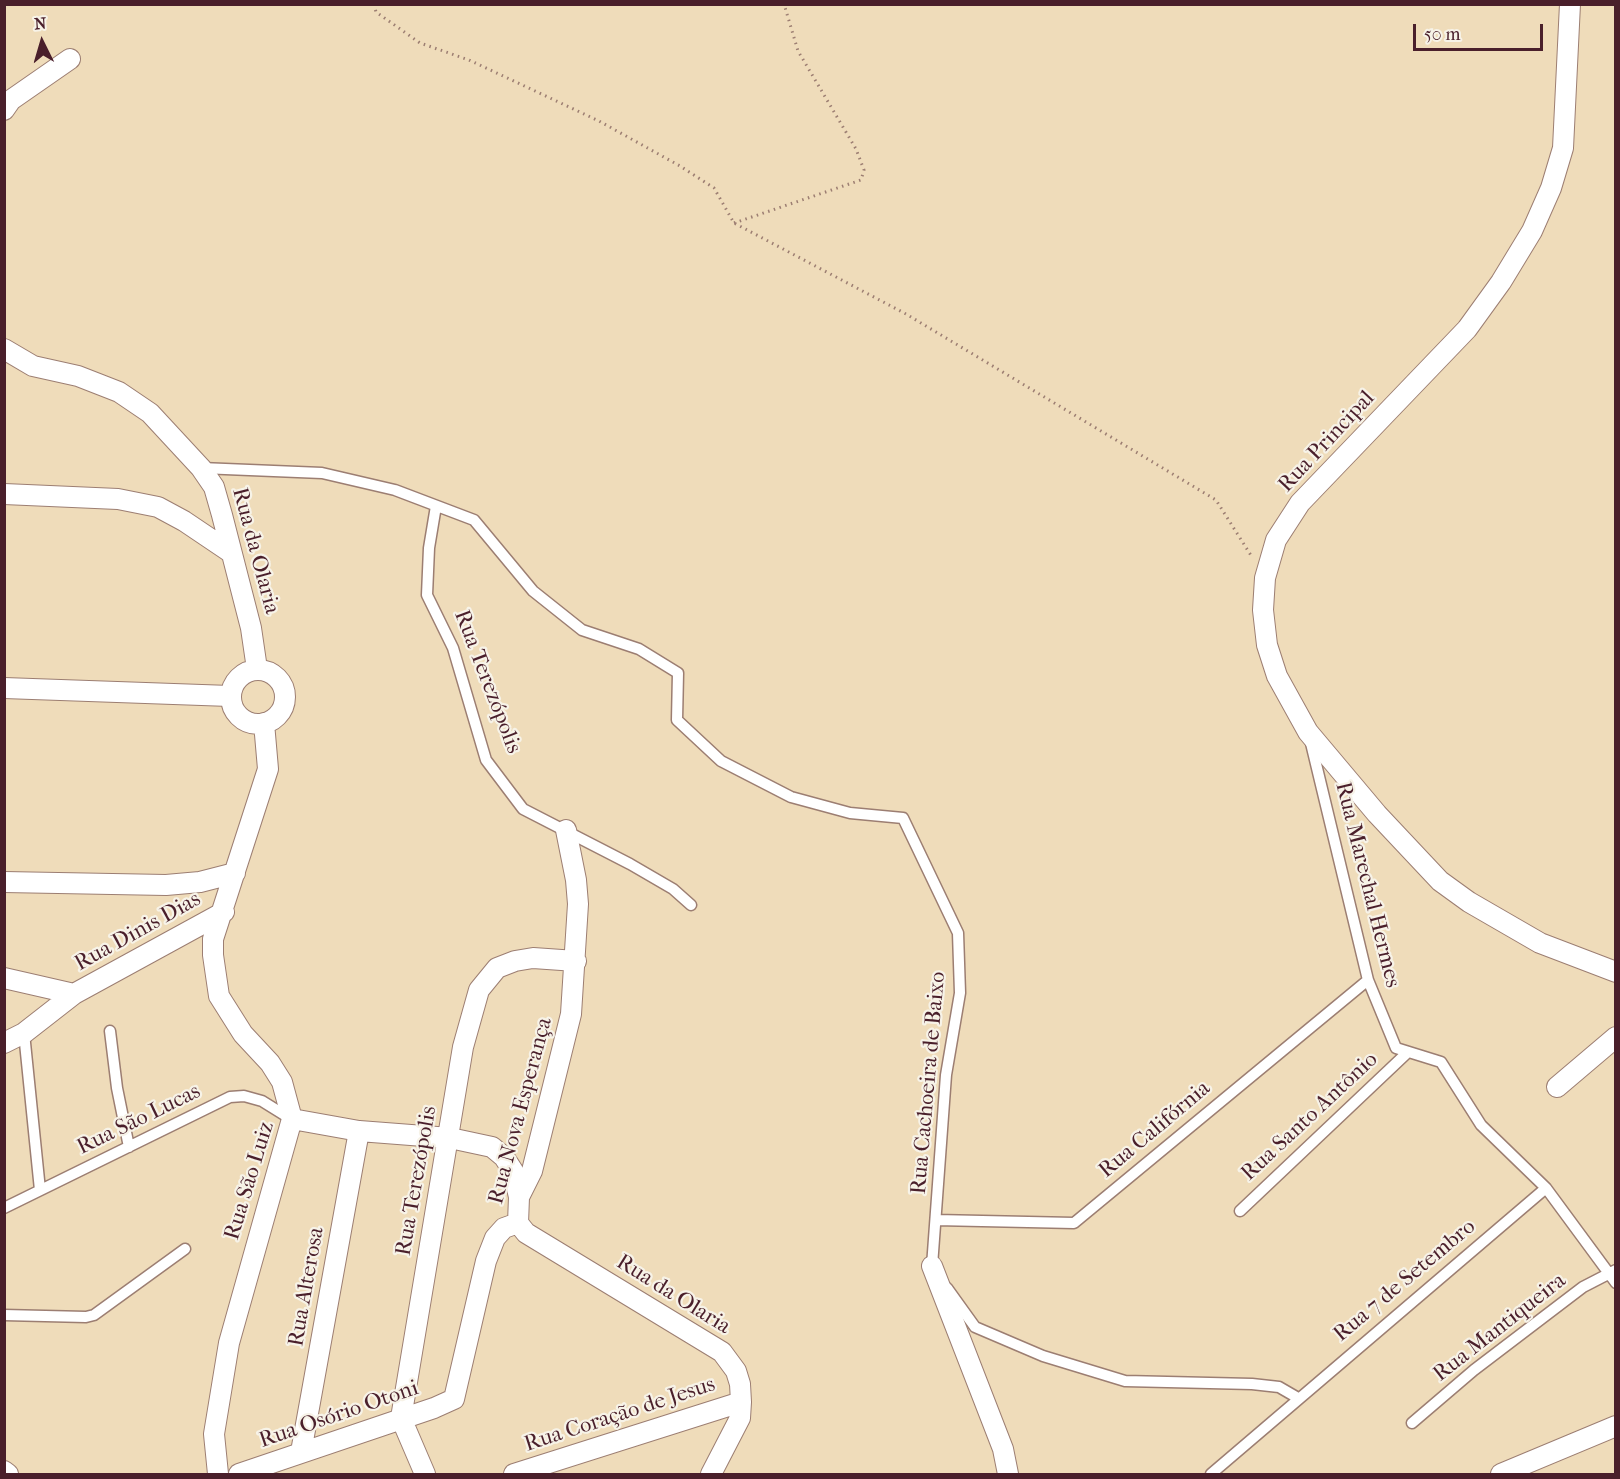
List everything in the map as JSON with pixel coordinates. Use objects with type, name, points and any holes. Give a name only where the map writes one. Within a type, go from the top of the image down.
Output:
[{"type":"street","name":"Rua Principal","points":[[1570,4],[1563,148],[1551,188],[1532,231],[1501,282],[1467,329],[1300,503],[1276,540],[1265,578],[1263,610],[1268,645],[1277,676],[1308,732],[1377,814],[1440,881],[1469,902],[1540,943],[1616,972]]},
{"type":"street","points":[[4,110],[11,100],[70,59]]},
{"type":"street","name":"Rua da Olaria","points":[[4,349],[33,366],[78,376],[119,392],[150,413],[201,468],[214,487],[251,628],[257,669]]},
{"type":"street","points":[[4,494],[118,499],[158,507],[184,521],[230,552]]},
{"type":"street","points":[[257,669],[274,675],[284,689],[284,706],[279,714],[264,723],[256,724],[240,718],[231,705],[230,696],[236,681],[242,675],[257,669]]},
{"type":"street","points":[[4,688],[230,696]]},
{"type":"street","points":[[264,723],[268,770],[224,912],[213,939],[214,973],[219,996],[243,1034],[270,1063],[282,1082],[292,1119]]},
{"type":"street","name":"Rua Nova Esperança","points":[[454,1399],[486,1261],[495,1238],[504,1228],[518,1223],[519,1197],[532,1171],[571,1014],[576,961],[578,896],[566,830]]},
{"type":"street","points":[[4,882],[166,885],[200,882],[235,873]]},
{"type":"street","name":"Rua Dinis Dias","points":[[4,978],[74,994],[224,912]]},
{"type":"street","name":"Rua Terezópolis","points":[[401,1418],[464,1047],[479,990],[497,968],[515,961],[533,958],[576,961]]},
{"type":"street","points":[[4,1043],[24,1033],[74,994]]},
{"type":"street","points":[[1557,1086],[1616,1036]]},
{"type":"street","name":"Rua São Luiz","points":[[218,1474],[214,1434],[228,1343],[292,1119],[359,1131],[450,1138],[492,1147],[504,1157],[513,1171],[519,1197]]},
{"type":"street","name":"Rua Alterosa","points":[[301,1452],[359,1131]]},
{"type":"street","name":"Rua da Olaria","points":[[518,1223],[526,1233],[722,1352],[736,1371],[740,1384],[740,1418],[711,1474]]},
{"type":"street","points":[[932,1266],[1003,1449],[1008,1474]]},
{"type":"street","name":"Rua Osório Otoni","points":[[239,1474],[454,1399]]},
{"type":"street","name":"Rua Coração de Jesus","points":[[514,1474],[741,1402]]},
{"type":"street","points":[[401,1418],[426,1474]]},
{"type":"street","points":[[1501,1474],[1616,1426]]},
{"type":"street","points":[[4,1471],[8,1474]]},
{"type":"lane","points":[[201,468],[322,473],[395,490],[436,506]]},
{"type":"lane","name":"Rua Terezópolis","points":[[436,506],[429,548],[427,595],[453,648],[486,760],[523,809],[673,889],[691,905]]},
{"type":"lane","name":"Rua Cachoeira de Baixo","points":[[436,506],[474,519],[533,591],[582,630],[639,649],[678,673],[677,720],[721,761],[791,797],[850,813],[903,818],[958,933],[960,993],[946,1075],[932,1266]]},
{"type":"lane","name":"Rua Marechal Hermes","points":[[1308,732],[1368,980],[1396,1048],[1408,1052]]},
{"type":"lane","name":"Rua Califórnia","points":[[936,1220],[1074,1222],[1368,980]]},
{"type":"lane","points":[[110,1030],[117,1088],[129,1147]]},
{"type":"lane","points":[[24,1033],[40,1190]]},
{"type":"lane","points":[[1408,1052],[1441,1062],[1481,1125],[1546,1188],[1611,1272],[1616,1283]]},
{"type":"lane","name":"Rua Santo Antônio","points":[[1240,1210],[1408,1052]]},
{"type":"lane","name":"Rua São Lucas","points":[[4,1208],[230,1097],[244,1095],[262,1101],[292,1119]]},
{"type":"lane","name":"Rua 7 de Setembro","points":[[1210,1474],[1546,1188]]},
{"type":"lane","points":[[4,1315],[86,1317],[94,1315],[185,1249]]},
{"type":"lane","points":[[932,1266],[975,1327],[1044,1356],[1125,1381],[1252,1384],[1279,1387],[1298,1398]]},
{"type":"lane","name":"Rua Mantiqueira","points":[[1412,1422],[1474,1370],[1574,1294],[1611,1272]]},
{"type":"path","points":[[374,4],[376,12],[420,43],[469,60],[579,112],[680,166],[714,188],[734,223],[906,314],[1216,500],[1265,578]]},
{"type":"path","points":[[734,223],[861,180],[864,170],[856,149],[798,51],[784,4]]}]
